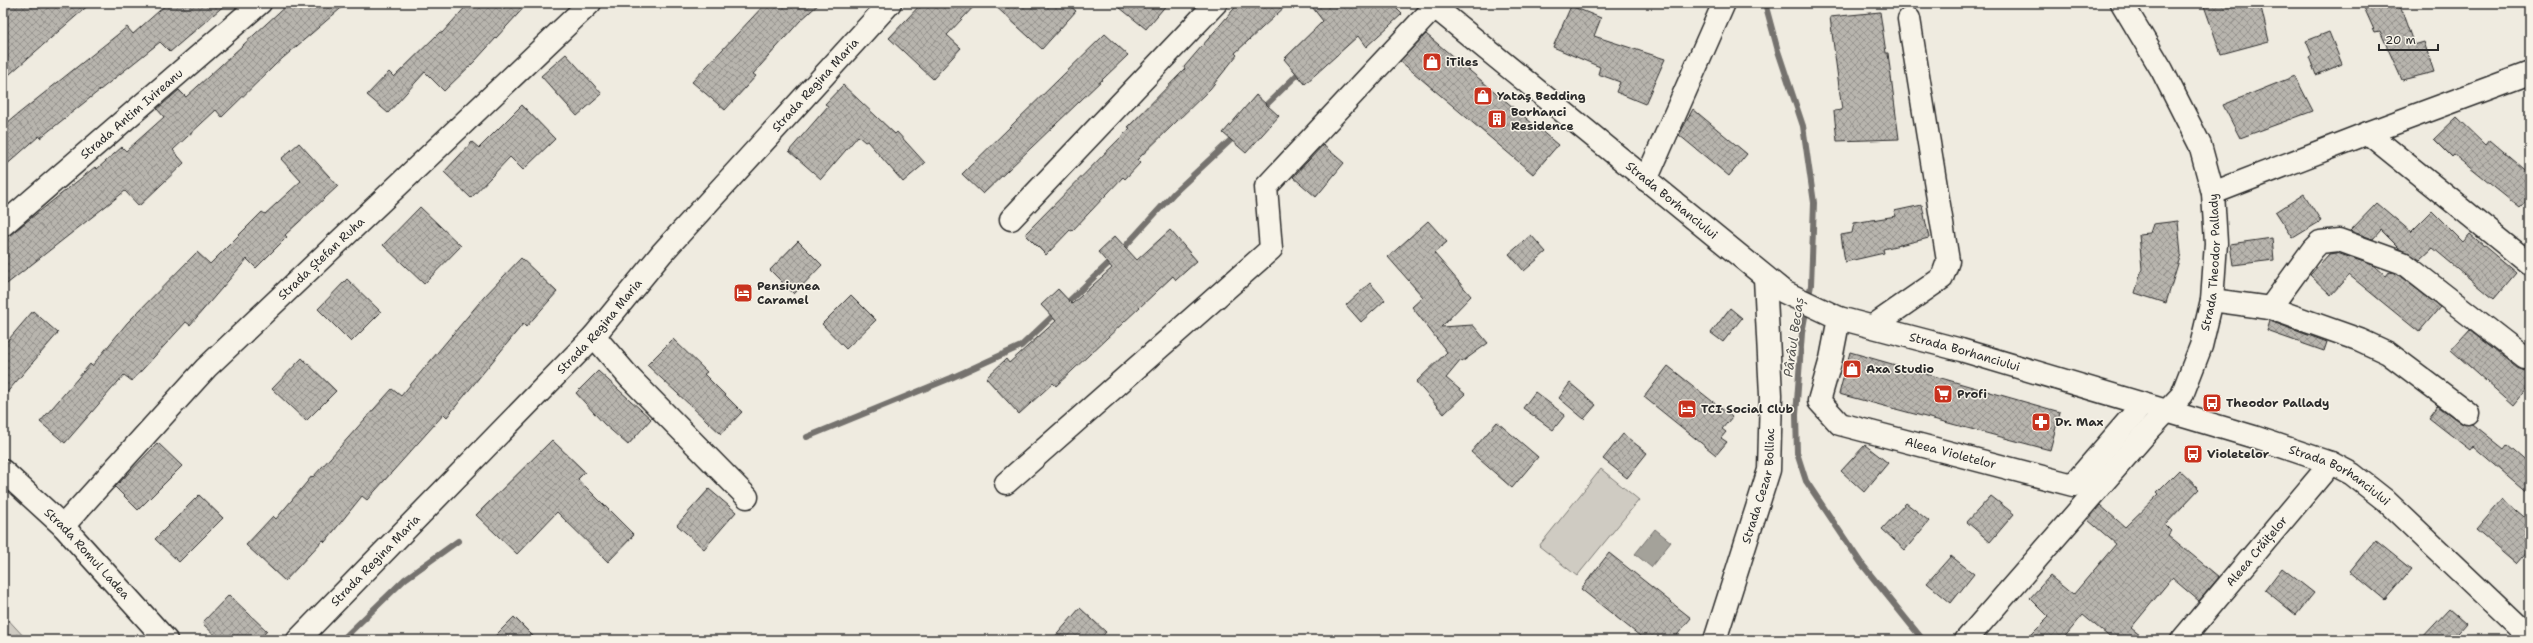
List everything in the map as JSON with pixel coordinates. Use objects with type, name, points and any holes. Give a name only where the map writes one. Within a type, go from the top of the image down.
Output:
[{"type":"street","name":"Strada Antim Ivireanu","points":[[3,225],[260,3]]},
{"type":"street","name":"Strada Ștefan Ruha","points":[[63,526],[206,368],[590,3]]},
{"type":"street","name":"Strada Regina Maria","points":[[298,640],[594,336],[662,254],[890,3]]},
{"type":"street","points":[[1011,219],[1216,3]]},
{"type":"street","points":[[1646,180],[1724,3]]},
{"type":"street","name":"Strada Theodor Pallady","points":[[2122,3],[2162,70],[2200,145],[2213,193],[2216,243],[2212,300],[2194,369],[2182,395],[2165,412]]},
{"type":"street","points":[[1006,483],[1272,249],[1266,187],[1434,4]]},
{"type":"street","name":"Strada Borhanciului","points":[[1434,4],[1765,278],[1784,292],[1834,317],[1961,350],[2165,412],[2254,437],[2331,463],[2357,478],[2385,500],[2530,638]]},
{"type":"street","points":[[1873,326],[1942,278],[1948,261],[1909,18]]},
{"type":"street","points":[[2213,193],[2368,133],[2530,73]]},
{"type":"street","points":[[2368,133],[2530,264]]},
{"type":"street","points":[[2270,308],[2313,249],[2320,242],[2339,240],[2403,263],[2525,358]]},
{"type":"street","name":"Strada Cezar Bolliac","points":[[1715,640],[1769,470],[1771,395],[1765,278]]},
{"type":"street","points":[[2212,300],[2270,308],[2328,327],[2388,353],[2468,413]]},
{"type":"street","name":"Aleea Violetelor","points":[[1834,317],[1831,359],[1819,401],[1840,424],[2073,485],[2142,405]]},
{"type":"street","points":[[594,336],[630,378],[747,497]]},
{"type":"street","points":[[1966,640],[2165,412]]},
{"type":"street","name":"Aleea Crăițelor","points":[[2182,640],[2331,463]]},
{"type":"street","name":"Strada Romul Ladea","points":[[3,471],[63,526],[166,640]]},
{"type":"green space","points":[[1601,469],[1639,500],[1577,576],[1539,546]]},
{"type":"green space","points":[[3,614],[27,640],[3,640]]},
{"type":"shaded area","points":[[1655,529],[1671,542],[1651,567],[1635,554]]},
{"type":"building","points":[[3,3],[91,3],[3,80]]},
{"type":"building","points":[[168,3],[227,3],[170,52],[160,42],[40,138],[39,136],[3,168],[3,126],[127,27],[133,34]]},
{"type":"building","points":[[289,3],[347,3],[276,64],[222,117],[216,110],[173,150],[184,163],[139,206],[125,191],[3,287],[3,238],[11,234],[95,167],[97,169],[122,147],[126,151],[164,117],[157,109],[179,90],[186,97]]},
{"type":"building","points":[[469,3],[528,3],[475,61],[444,91],[425,72],[388,113],[367,95],[389,72],[394,77],[440,32],[442,33]]},
{"type":"building","points":[[766,3],[820,3],[800,21],[753,74],[756,76],[725,110],[692,82]]},
{"type":"building","points":[[922,3],[977,3],[947,35],[961,48],[933,79],[889,38]]},
{"type":"building","points":[[992,3],[1067,3],[1076,11],[1042,49]]},
{"type":"building","points":[[1114,3],[1168,3],[1146,29]]},
{"type":"building","points":[[1239,3],[1289,3],[1235,53],[1237,55],[1210,89],[1137,160],[1140,163],[1125,179],[1123,177],[1072,231],[1070,230],[1046,255],[1025,234],[1130,128],[1128,127],[1185,69],[1184,67]]},
{"type":"building","points":[[1309,3],[1391,3],[1402,14],[1366,47],[1358,36],[1305,84],[1284,59],[1323,21]]},
{"type":"building","points":[[2203,3],[2260,3],[2269,41],[2221,54]]},
{"type":"building","points":[[2362,3],[2399,3],[2414,45],[2424,42],[2434,72],[2402,80],[2380,31],[2375,32]]},
{"type":"building","points":[[1571,6],[1601,18],[1594,36],[1665,59],[1645,104],[1616,92],[1620,82],[1598,74],[1600,67],[1553,47]]},
{"type":"building","points":[[1880,12],[1886,53],[1888,53],[1899,139],[1837,141],[1834,111],[1842,110],[1830,17]]},
{"type":"building","points":[[2329,32],[2342,64],[2316,75],[2309,57],[2312,55],[2306,41]]},
{"type":"building","points":[[1105,34],[1128,55],[983,194],[962,174]]},
{"type":"building","name":"Borhanci Residence","points":[[1426,34],[1558,145],[1533,174],[1400,61]]},
{"type":"building","points":[[566,54],[602,94],[577,116],[541,76]]},
{"type":"building","points":[[2295,76],[2313,111],[2240,138],[2223,105]]},
{"type":"building","points":[[843,85],[895,134],[897,132],[925,163],[903,182],[867,141],[865,142],[858,136],[821,179],[789,151],[828,106],[825,104]]},
{"type":"building","points":[[1256,95],[1279,116],[1246,153],[1223,133]]},
{"type":"building","points":[[522,105],[555,139],[523,170],[510,157],[471,198],[444,172],[472,142],[479,148]]},
{"type":"building","points":[[1693,109],[1747,154],[1729,176],[1679,135]]},
{"type":"building","points":[[2457,117],[2486,145],[2490,140],[2530,174],[2530,197],[2520,208],[2454,155],[2452,157],[2434,139]]},
{"type":"building","points":[[299,143],[338,186],[285,235],[287,237],[256,268],[247,259],[190,325],[186,322],[132,381],[124,375],[65,443],[40,422],[90,364],[92,366],[127,323],[197,252],[210,264],[262,212],[265,214],[301,181],[281,159]]},
{"type":"building","points":[[1323,145],[1344,163],[1316,197],[1293,177]]},
{"type":"building","points":[[2304,194],[2321,221],[2293,238],[2276,212]]},
{"type":"building","points":[[2377,203],[2411,232],[2432,211],[2463,242],[2470,234],[2516,273],[2494,299],[2433,248],[2420,260],[2399,248],[2381,230],[2373,239],[2350,231]]},
{"type":"building","points":[[1922,205],[1929,238],[1883,249],[1884,253],[1845,262],[1841,235],[1852,233],[1854,223],[1896,216],[1894,211]]},
{"type":"building","points":[[420,207],[461,246],[424,284],[383,245]]},
{"type":"building","points":[[1428,221],[1447,242],[1434,253],[1471,296],[1441,327],[1473,325],[1488,343],[1462,362],[1461,360],[1446,378],[1465,394],[1444,414],[1416,382],[1447,352],[1412,307],[1423,297],[1388,257]]},
{"type":"building","points":[[2178,221],[2181,254],[2166,303],[2135,293],[2142,269],[2139,234],[2150,233],[2153,224]]},
{"type":"building","points":[[1170,230],[1197,261],[1176,280],[1173,276],[1056,386],[1053,383],[1019,414],[986,378],[1006,359],[1009,363],[1056,321],[1041,305],[1058,289],[1072,304],[1112,268],[1098,252],[1115,236],[1137,260]]},
{"type":"building","points":[[1531,235],[1546,252],[1524,271],[1509,254]]},
{"type":"building","points":[[2272,238],[2274,260],[2233,265],[2230,244]]},
{"type":"building","points":[[798,241],[822,265],[794,294],[770,270]]},
{"type":"building","points":[[2337,253],[2373,265],[2386,277],[2390,272],[2397,274],[2440,307],[2419,332],[2349,275],[2331,295],[2310,275],[2329,254]]},
{"type":"building","points":[[521,258],[557,292],[526,327],[523,324],[447,417],[444,414],[367,500],[362,496],[325,542],[323,540],[285,581],[246,545],[273,516],[276,519],[312,476],[313,477],[392,389],[401,396],[484,297]]},
{"type":"building","points":[[347,279],[381,312],[351,342],[318,309]]},
{"type":"building","points":[[1370,283],[1385,300],[1361,322],[1346,305]]},
{"type":"building","points":[[851,295],[876,320],[846,349],[822,324]]},
{"type":"building","points":[[1730,308],[1742,318],[1723,342],[1711,333]]},
{"type":"building","points":[[33,311],[58,333],[3,397],[3,346]]},
{"type":"building","points":[[2270,321],[2327,342],[2324,351],[2267,331]]},
{"type":"building","points":[[2469,330],[2517,368],[2530,373],[2530,384],[2513,405],[2451,350]]},
{"type":"building","points":[[673,339],[707,372],[704,374],[742,412],[721,434],[647,365]]},
{"type":"building","points":[[1850,352],[2060,412],[2050,450],[1839,394]]},
{"type":"building","points":[[302,358],[336,391],[306,421],[272,389]]},
{"type":"building","points":[[1668,366],[1732,417],[1722,429],[1726,432],[1721,438],[1727,442],[1716,455],[1644,397]]},
{"type":"building","points":[[598,371],[651,419],[628,445],[604,424],[576,393]]},
{"type":"building","points":[[1570,383],[1596,405],[1584,419],[1559,398]]},
{"type":"building","points":[[1535,392],[1565,415],[1553,430],[1523,408]]},
{"type":"building","points":[[2438,406],[2461,423],[2473,424],[2504,449],[2507,445],[2530,465],[2530,495],[2473,446],[2470,450],[2429,418]]},
{"type":"building","points":[[1497,422],[1538,457],[1512,488],[1471,452]]},
{"type":"building","points":[[1623,434],[1647,453],[1627,478],[1603,459]]},
{"type":"building","points":[[552,440],[585,472],[578,479],[634,535],[608,562],[557,512],[517,554],[476,515]]},
{"type":"building","points":[[158,443],[182,466],[138,510],[115,487]]},
{"type":"building","points":[[1865,445],[1888,463],[1864,492],[1841,471]]},
{"type":"building","points":[[2179,470],[2199,489],[2165,525],[2171,531],[2168,535],[2219,577],[2199,601],[2172,578],[2131,628],[2146,640],[2113,640],[2083,615],[2062,640],[2026,640],[2049,617],[2030,598],[2050,576],[2073,595],[2116,544],[2088,520],[2100,505],[2125,527],[2159,494],[2157,492]]},
{"type":"building","points":[[709,489],[736,512],[704,549],[677,525]]},
{"type":"building","points":[[199,495],[223,518],[179,562],[155,539]]},
{"type":"building","points":[[1991,496],[2014,514],[1990,542],[1967,522]]},
{"type":"building","points":[[2503,499],[2530,522],[2530,548],[2516,564],[2476,530]]},
{"type":"building","points":[[1906,503],[1929,521],[1905,550],[1882,529]]},
{"type":"building","points":[[2375,540],[2411,569],[2385,600],[2350,571]]},
{"type":"building","points":[[1609,553],[1691,618],[1673,640],[1645,640],[1581,589]]},
{"type":"building","points":[[1951,556],[1974,574],[1951,603],[1927,583]]},
{"type":"building","points":[[2282,568],[2314,593],[2296,615],[2265,590]]},
{"type":"building","points":[[229,595],[267,631],[259,640],[220,640],[202,623]]},
{"type":"building","points":[[1080,608],[1106,632],[1099,640],[1052,640]]},
{"type":"building","points":[[2449,609],[2466,624],[2452,640],[2420,640]]},
{"type":"building","points":[[514,617],[537,640],[491,640]]},
{"type":"waterway","name":"Pârâul Becaș","points":[[1765,3],[1778,51],[1803,126],[1814,203],[1811,285],[1802,333],[1796,415],[1797,453],[1806,481],[1861,563],[1923,640]]},
{"type":"waterway","points":[[1261,110],[1303,69]]},
{"type":"waterway","points":[[1120,252],[1174,193],[1236,135]]},
{"type":"waterway","points":[[1064,306],[1114,258]]},
{"type":"waterway","points":[[807,437],[951,378],[1021,346],[1057,312]]},
{"type":"waterway","points":[[342,640],[405,579],[458,541]]},
{"type":"place","name":"iTiles","points":[[1432,62]]},
{"type":"place","name":"Yataş Bedding","points":[[1483,96]]},
{"type":"place","name":"Borhanci Residence","points":[[1497,119]]},
{"type":"place","name":"Pensiunea Caramel","points":[[743,293]]},
{"type":"place","name":"Axa Studio","points":[[1852,369]]},
{"type":"place","name":"Profi","points":[[1943,394]]},
{"type":"place","name":"Theodor Pallady","points":[[2212,403]]},
{"type":"place","name":"TCI Social Club","points":[[1687,409]]},
{"type":"place","name":"Dr. Max","points":[[2041,422]]},
{"type":"place","name":"Violetelor","points":[[2193,454]]}]
